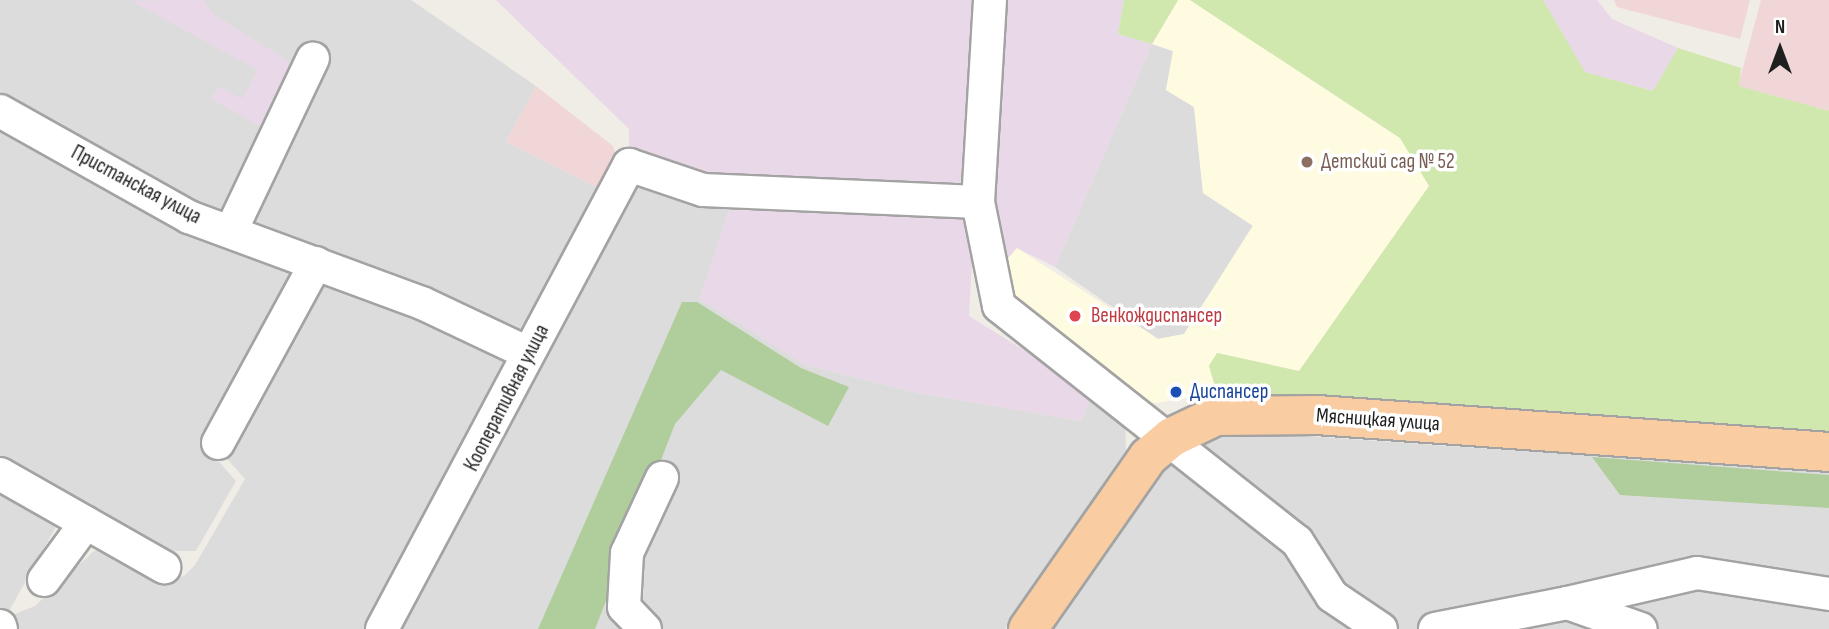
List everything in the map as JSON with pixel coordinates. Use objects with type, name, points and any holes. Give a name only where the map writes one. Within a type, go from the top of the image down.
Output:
[{"type":"main road","name":"Мясницкая улица","points":[[1028,629],[1120,494],[1172,437],[1216,416],[1243,413],[1829,452]]},
{"type":"street","points":[[990,0],[978,202],[999,306],[1172,437],[1297,541],[1332,596],[1381,629]]},
{"type":"street","points":[[231,231],[313,58]]},
{"type":"street","name":"Пристанская улица","points":[[0,111],[189,217],[316,262],[527,353]]},
{"type":"street","name":"Кооперативная улица","points":[[382,629],[458,495],[527,353],[629,165],[703,190],[978,202]]},
{"type":"street","points":[[218,443],[316,262]]},
{"type":"street","points":[[0,474],[164,567]]},
{"type":"street","points":[[645,629],[624,607],[627,553],[662,478]]},
{"type":"street","points":[[44,580],[86,523]]},
{"type":"street","points":[[1435,629],[1638,590],[1676,573],[1829,594]]},
{"type":"street","points":[[1567,603],[1641,629]]},
{"type":"shaded area","points":[[0,0],[411,0],[536,86],[506,142],[604,191],[518,338],[192,211],[0,102]]},
{"type":"shaded area","points":[[204,0],[213,14],[295,65],[265,129],[211,99],[219,86],[242,99],[258,70],[131,1]]},
{"type":"shaded area","points":[[496,0],[976,0],[968,187],[703,186],[629,153],[629,129]]},
{"type":"shaded area","points":[[1001,0],[1124,0],[1118,34],[1152,44],[1055,267],[1017,248],[997,271],[988,200]]},
{"type":"shaded area","name":"Детский сад № 52","points":[[1178,0],[1190,0],[1400,138],[1430,186],[1299,371],[1217,353],[1209,366],[1217,393],[1156,403],[1142,402],[1001,297],[997,271],[1017,248],[1158,339],[1184,334],[1253,226],[1203,193],[1194,107],[1166,90],[1173,51],[1152,44]]},
{"type":"shaded area","points":[[1543,0],[1597,0],[1612,19],[1678,48],[1654,91],[1584,72]]},
{"type":"shaded area","points":[[1614,0],[1750,0],[1740,39],[1617,7]]},
{"type":"shaded area","points":[[1761,0],[1829,0],[1829,111],[1738,86]]},
{"type":"shaded area","points":[[1152,44],[1173,51],[1166,90],[1194,107],[1203,193],[1253,225],[1184,334],[1158,339],[1055,267]]},
{"type":"shaded area","points":[[536,86],[613,146],[618,162],[604,191],[506,142]]},
{"type":"shaded area","points":[[0,121],[294,272],[213,455],[236,481],[196,551],[170,551],[0,463]]},
{"type":"shaded area","points":[[653,181],[729,210],[700,299],[806,365],[918,393],[1081,421],[1093,393],[1125,421],[1126,450],[1005,629],[391,629],[615,200],[640,182]]},
{"type":"shaded area","points":[[729,210],[952,214],[974,225],[969,316],[1093,393],[1081,421],[918,393],[806,365],[700,299]]},
{"type":"shaded area","points":[[325,283],[358,297],[419,308],[505,357],[505,370],[370,629],[6,629],[15,614],[35,606],[94,551],[108,549],[155,582],[184,576],[195,565],[245,479],[221,452],[315,286]]},
{"type":"shaded area","points":[[1247,432],[1829,472],[1829,629],[1052,629],[1159,468],[1212,437]]},
{"type":"shaded area","points":[[0,486],[58,523],[9,611],[0,610]]},
{"type":"green space","points":[[1124,0],[1178,0],[1152,44],[1118,34]]},
{"type":"green space","points":[[1190,0],[1543,0],[1585,72],[1653,91],[1678,48],[1741,68],[1739,86],[1829,111],[1829,433],[1319,395],[1217,393],[1209,366],[1217,353],[1299,371],[1429,186],[1400,138]]},
{"type":"green space","points":[[682,302],[697,302],[801,368],[849,387],[828,426],[721,370],[675,424],[595,629],[538,629]]},
{"type":"green space","points":[[1592,457],[1829,475],[1829,508],[1620,495]]},
{"type":"place","name":"Детский сад № 52","points":[[1307,162]]},
{"type":"place","name":"Венкождиспансер","points":[[1075,316]]},
{"type":"place","name":"Диспансер","points":[[1176,392]]}]
